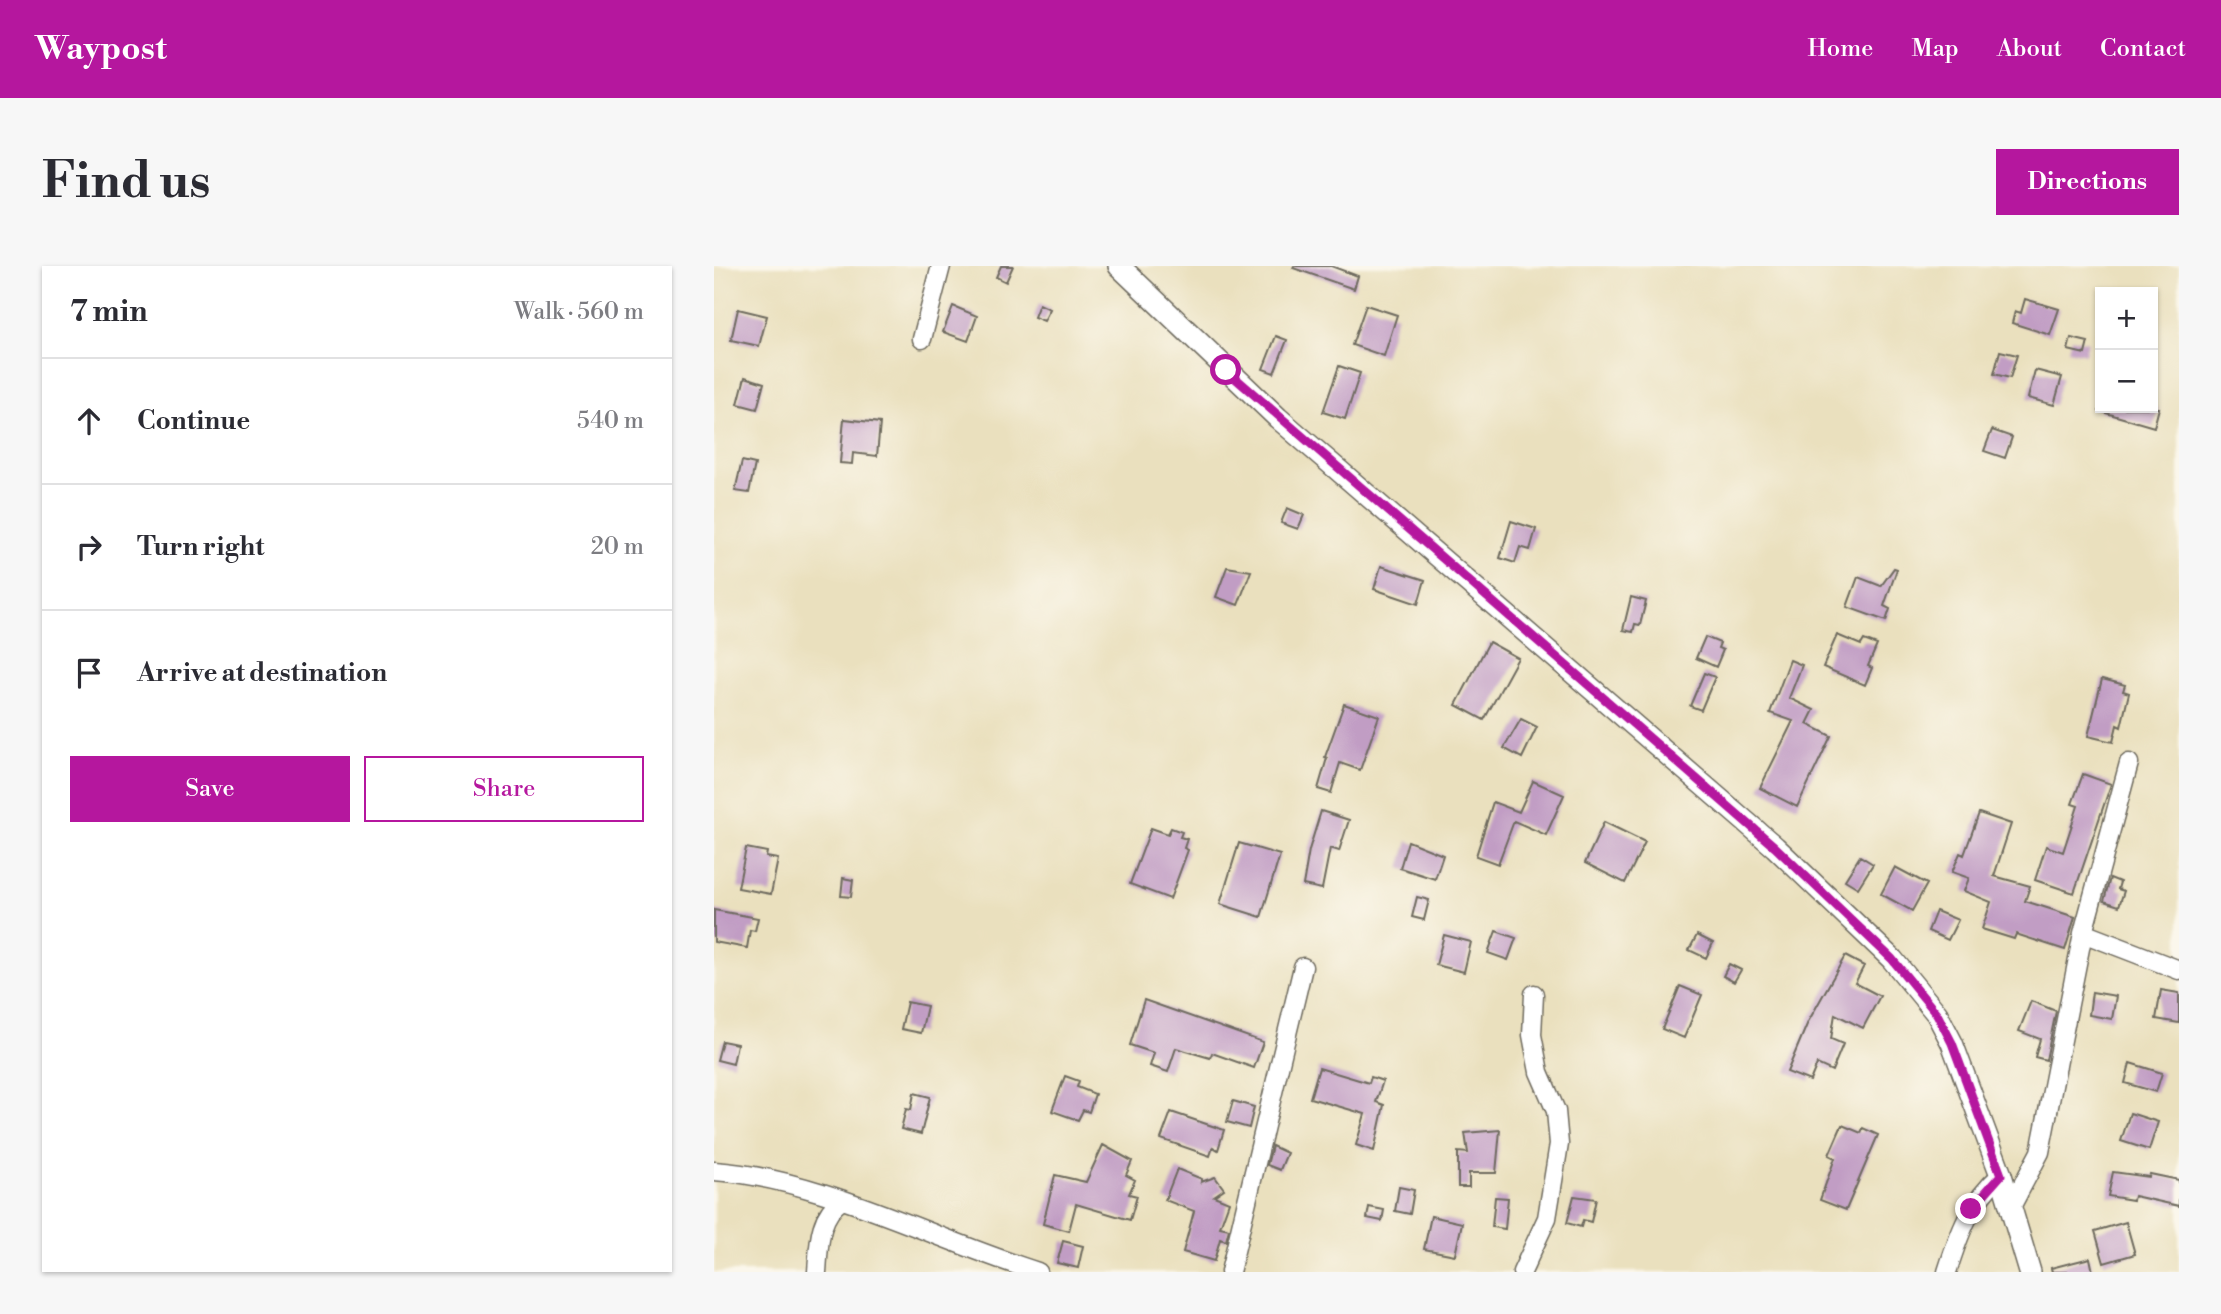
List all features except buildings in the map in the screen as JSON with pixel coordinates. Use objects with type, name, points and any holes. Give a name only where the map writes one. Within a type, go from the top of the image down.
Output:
[{"type":"street","points":[[922,339],[941,266]]},
{"type":"street","points":[[1119,266],[1278,418],[1755,829],[1892,959],[1937,1014],[1952,1043],[2001,1175],[2029,1272]]},
{"type":"street","points":[[2011,1207],[2040,1152],[2083,933],[2129,763]]},
{"type":"street","points":[[2083,933],[2179,970]]},
{"type":"street","points":[[1230,1272],[1303,967]]},
{"type":"street","points":[[1522,1272],[1547,1218],[1559,1144],[1556,1111],[1539,1072],[1532,1035],[1534,994]]},
{"type":"street","points":[[714,1171],[761,1177],[842,1200],[977,1253],[1038,1272]]},
{"type":"street","points":[[1947,1272],[1960,1231],[1971,1209],[2001,1175]]},
{"type":"street","points":[[817,1272],[824,1219],[831,1207],[842,1200]]},
{"type":"route","points":[[1226,370],[1278,418],[1775,847],[1892,959],[1937,1014],[1952,1043],[2001,1175],[1971,1209]]}]
